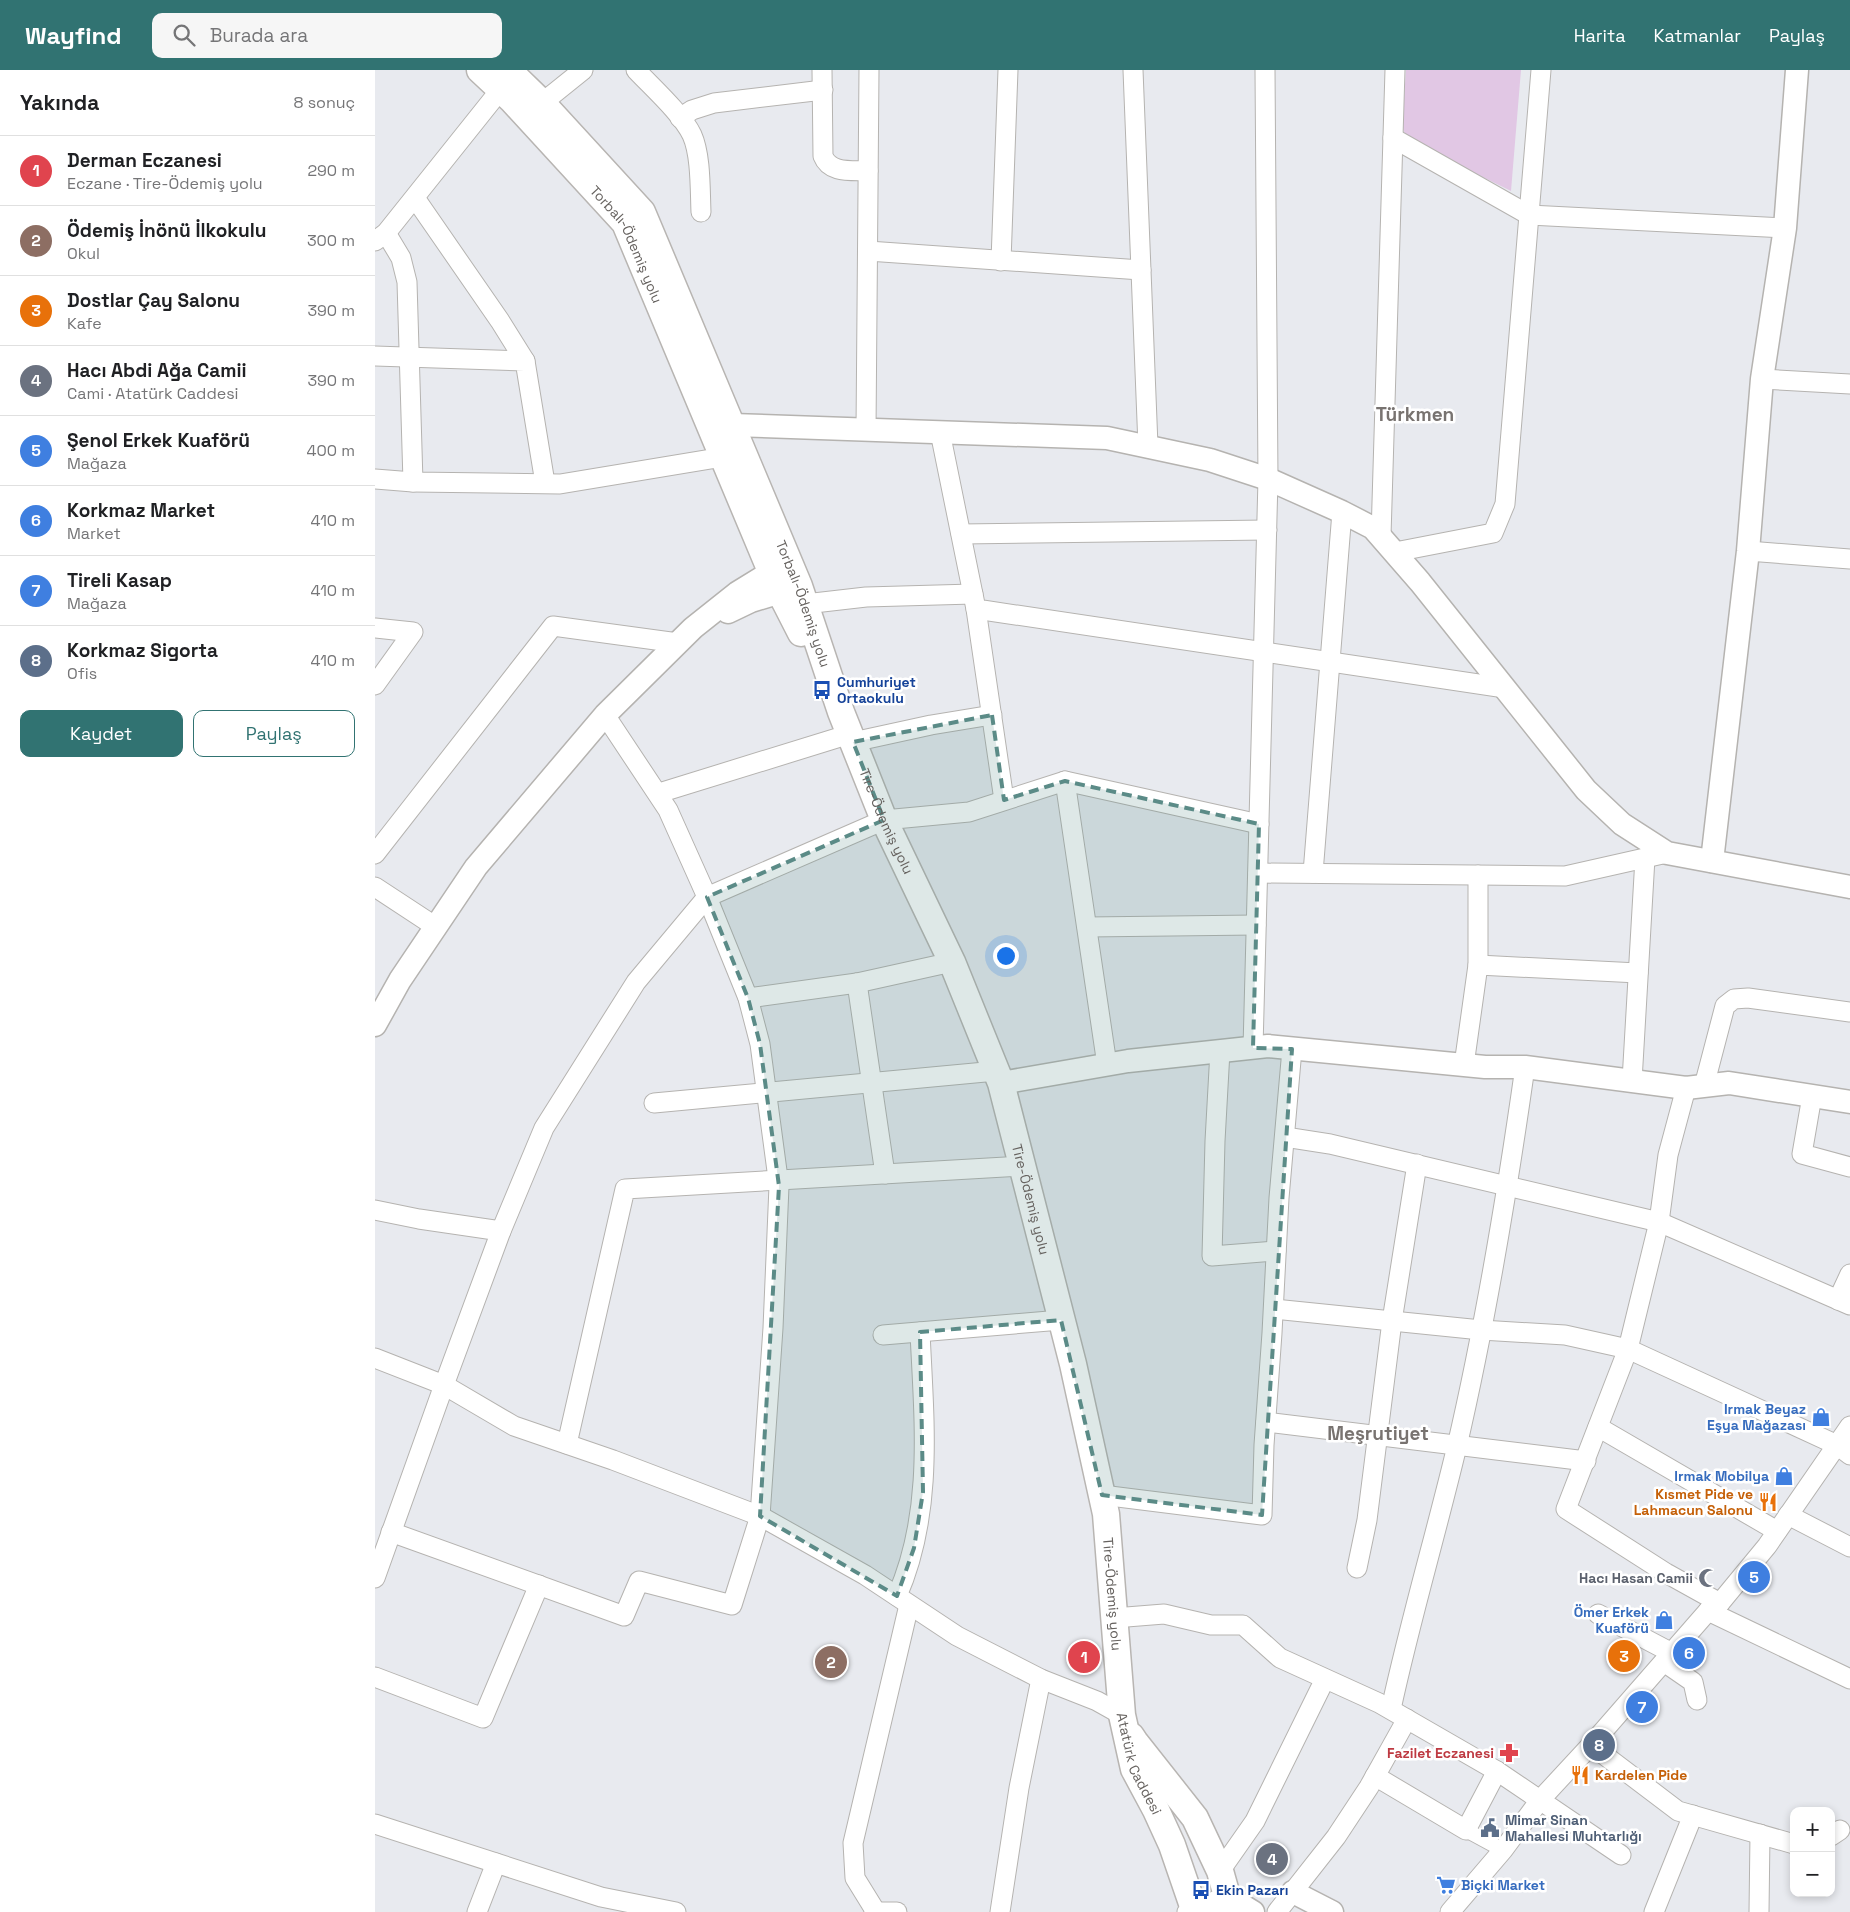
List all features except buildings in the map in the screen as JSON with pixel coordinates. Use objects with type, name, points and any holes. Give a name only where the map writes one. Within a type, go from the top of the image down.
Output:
[{"type":"main road","name":"Torbalı-Ödemiş yolu","points":[[480,70],[504,80],[542,103],[643,212],[732,426],[789,584],[848,729]]},
{"type":"main road","name":"Torbalı-Ödemiş yolu","points":[[504,80],[625,223],[723,457],[789,584]]},
{"type":"main road","name":"Tire-Ödemiş yolu","points":[[848,729],[884,820],[952,962],[998,1077],[1061,1320],[1106,1514],[1121,1715]]},
{"type":"main road","name":"Atatürk Caddesi","points":[[1121,1715],[1135,1742],[1195,1818],[1220,1871],[1226,1904]]},
{"type":"main road","name":"Atatürk Caddesi","points":[[1121,1715],[1134,1769],[1172,1845],[1192,1911]]},
{"type":"street","points":[[542,103],[583,70]]},
{"type":"street","points":[[636,70],[687,126],[695,144],[701,212]]},
{"type":"street","points":[[822,70],[823,156],[825,161],[837,169],[868,171]]},
{"type":"street","points":[[866,430],[869,70]]},
{"type":"street","points":[[1001,260],[1009,70]]},
{"type":"street","points":[[1133,70],[1148,446]]},
{"type":"street","points":[[1253,1048],[1268,479],[1265,70]]},
{"type":"street","points":[[1388,544],[1395,70]]},
{"type":"street","points":[[1388,544],[1493,533],[1505,504],[1541,70]]},
{"type":"street","points":[[1712,861],[1748,551],[1762,379],[1785,228],[1797,70]]},
{"type":"street","points":[[413,482],[407,282],[405,270],[394,245],[381,237],[415,198],[504,80]]},
{"type":"street","points":[[680,118],[692,110],[715,103],[823,90]]},
{"type":"street","points":[[1393,138],[1529,215],[1785,228]]},
{"type":"street","points":[[415,198],[500,321],[525,361],[545,483]]},
{"type":"street","points":[[868,252],[1141,270]]},
{"type":"street","points":[[375,356],[525,361]]},
{"type":"street","points":[[1762,379],[1850,384]]},
{"type":"street","points":[[732,426],[1107,438],[1211,460],[1268,479],[1373,528],[1388,544],[1586,790],[1622,824],[1667,853],[1850,888]]},
{"type":"street","points":[[940,432],[974,601],[1004,800]]},
{"type":"street","points":[[375,479],[413,482],[560,484],[723,457]]},
{"type":"street","points":[[1313,873],[1342,512]]},
{"type":"street","points":[[961,534],[1267,530]]},
{"type":"street","points":[[1748,551],[1850,559]]},
{"type":"street","points":[[375,1025],[400,980],[477,866],[605,714],[685,636],[737,593],[789,584],[866,597],[974,601],[1263,652],[1505,688]]},
{"type":"street","points":[[375,854],[553,626],[685,636]]},
{"type":"street","points":[[375,628],[413,632],[375,685]]},
{"type":"street","points":[[391,1532],[624,1616],[639,1581],[732,1605],[760,1516],[773,1328],[778,1180],[760,1044],[748,998],[707,897],[668,810],[659,793],[605,714]]},
{"type":"street","points":[[659,793],[848,729],[931,725],[992,715]]},
{"type":"street","points":[[375,1578],[501,1231],[544,1128],[636,982],[707,897],[884,820],[969,812],[1065,781],[1259,824]]},
{"type":"street","points":[[1065,781],[1107,1064]]},
{"type":"street","points":[[1257,873],[1565,876],[1667,853]]},
{"type":"street","points":[[1632,1081],[1645,858]]},
{"type":"street","points":[[1464,1065],[1478,965],[1478,875]]},
{"type":"street","points":[[375,887],[436,927]]},
{"type":"street","points":[[1087,928],[1256,925]]},
{"type":"street","points":[[748,998],[857,983],[952,962]]},
{"type":"street","points":[[1478,965],[1639,973]]},
{"type":"street","points":[[857,983],[885,1174]]},
{"type":"street","points":[[1850,1012],[1748,998],[1734,999],[1725,1006],[1668,1155],[1659,1222],[1628,1349],[1566,1509],[1666,1573],[1714,1607],[1850,1679]]},
{"type":"street","points":[[654,1103],[873,1082],[998,1077],[1268,1046],[1485,1067],[1525,1067],[1695,1087],[1729,1083],[1850,1102]]},
{"type":"street","points":[[1102,1495],[1263,1515],[1266,1422],[1279,1198],[1292,1049]]},
{"type":"street","points":[[1220,1051],[1214,1160],[1212,1256],[1277,1251]]},
{"type":"street","points":[[1391,1709],[1400,1666],[1457,1446],[1509,1186],[1525,1067]]},
{"type":"street","points":[[1812,1096],[1802,1154],[1850,1166]]},
{"type":"street","points":[[1285,1137],[1329,1144],[1659,1222],[1844,1303],[1850,1274]]},
{"type":"street","points":[[1357,1568],[1367,1520],[1392,1320],[1417,1164]]},
{"type":"street","points":[[567,1444],[625,1189],[1022,1166]]},
{"type":"street","points":[[375,1210],[419,1219],[501,1231]]},
{"type":"street","points":[[1273,1309],[1481,1330],[1565,1335],[1628,1349],[1843,1450]]},
{"type":"street","points":[[883,1335],[1061,1320]]},
{"type":"street","points":[[897,1912],[875,1912],[855,1878],[853,1843],[914,1548],[923,1492],[925,1465],[921,1332]]},
{"type":"street","points":[[375,1358],[444,1385],[514,1426],[613,1460],[760,1516],[865,1575],[957,1636],[1041,1679],[1097,1701],[1121,1715]]},
{"type":"street","points":[[1266,1422],[1586,1461]]},
{"type":"street","points":[[1450,1912],[1503,1850],[1540,1800],[1714,1607],[1777,1531],[1843,1450],[1850,1426]]},
{"type":"street","points":[[1598,1427],[1777,1531]]},
{"type":"street","points":[[1789,1515],[1850,1547]]},
{"type":"street","points":[[375,1676],[483,1718],[539,1585]]},
{"type":"street","points":[[1114,1618],[1164,1614],[1211,1625],[1243,1624],[1280,1658],[1391,1709],[1497,1772],[1621,1855]]},
{"type":"street","points":[[1598,1614],[1668,1657],[1693,1682],[1697,1700]]},
{"type":"street","points":[[1000,1912],[1019,1788],[1041,1679]]},
{"type":"street","points":[[1220,1871],[1255,1821],[1325,1679]]},
{"type":"street","points":[[1277,1912],[1336,1837],[1375,1776],[1407,1719]]},
{"type":"street","points":[[1591,1745],[1678,1811],[1790,1843]]},
{"type":"street","points":[[1465,1830],[1497,1772]]},
{"type":"street","points":[[1375,1776],[1465,1830],[1503,1850]]},
{"type":"street","points":[[1654,1912],[1693,1815]]},
{"type":"street","points":[[375,1824],[601,1897],[675,1912]]},
{"type":"street","points":[[1759,1912],[1760,1834]]},
{"type":"street","points":[[477,1912],[496,1863]]},
{"type":"street","points":[[1293,1892],[1332,1912]]},
{"type":"street","points":[[1192,1911],[1226,1904],[1253,1912]]},
{"type":"highlighted area","points":[[992,715],[1004,800],[1065,781],[1259,824],[1253,1048],[1292,1049],[1262,1515],[1102,1495],[1061,1320],[920,1332],[923,1492],[914,1548],[897,1596],[760,1516],[779,1186],[760,1044],[748,998],[707,897],[884,820],[853,742]]},
{"type":"shaded area","points":[[1406,70],[1521,70],[1511,191],[1408,140],[1402,127]]},
{"type":"place","name":"Cumhuriyet Ortaokulu","points":[[822,690]]},
{"type":"place","name":"Irmak Beyaz Eşya Mağazası","points":[[1821,1417]]},
{"type":"place","name":"Irmak Mobilya","points":[[1784,1476]]},
{"type":"place","name":"Kısmet Pide ve Lahmacun Salonu","points":[[1768,1502]]},
{"type":"place","name":"Şenol Erkek Kuaförü","points":[[1754,1577]]},
{"type":"place","name":"Hacı Hasan Camii","points":[[1708,1578]]},
{"type":"place","name":"Ömer Erkek Kuaförü","points":[[1664,1620]]},
{"type":"place","name":"Korkmaz Market","points":[[1689,1653]]},
{"type":"place","name":"Dostlar Çay Salonu","points":[[1624,1656]]},
{"type":"place","name":"Derman Eczanesi","points":[[1084,1657]]},
{"type":"place","name":"Ödemiş İnönü İlkokulu","points":[[831,1662]]},
{"type":"place","name":"Tireli Kasap","points":[[1642,1707]]},
{"type":"place","name":"Korkmaz Sigorta","points":[[1599,1745]]},
{"type":"place","name":"Fazilet Eczanesi","points":[[1509,1753]]},
{"type":"place","name":"Kardelen Pide","points":[[1580,1775]]},
{"type":"place","name":"Mimar Sinan Mahallesi Muhtarlığı","points":[[1490,1828]]},
{"type":"place","name":"Hacı Abdi Ağa Camii","points":[[1272,1859]]},
{"type":"place","name":"Biçki Market","points":[[1446,1885]]},
{"type":"place","name":"Ekin Pazarı","points":[[1201,1890]]},
{"type":"district","name":"Türkmen","points":[[1415,414]]},
{"type":"district","name":"Meşrutiyet","points":[[1378,1433]]}]
